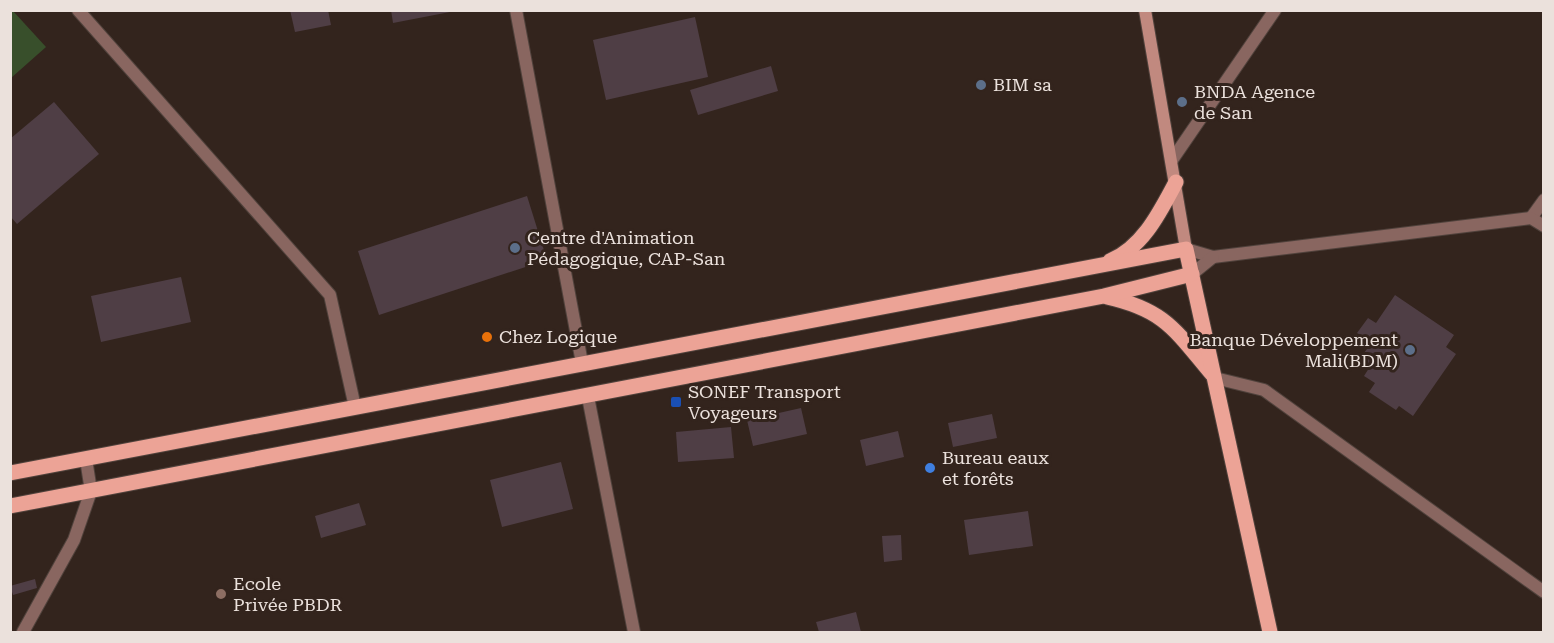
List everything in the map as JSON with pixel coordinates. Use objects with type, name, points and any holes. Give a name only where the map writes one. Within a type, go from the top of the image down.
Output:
[{"type":"main road","points":[[1145,10],[1186,249],[1270,633]]},
{"type":"main road","points":[[1096,267],[1118,257],[1141,238],[1160,212],[1176,182]]},
{"type":"main road","points":[[10,473],[1186,249]]},
{"type":"main road","points":[[10,506],[588,397],[1104,296],[1192,274]]},
{"type":"main road","points":[[1104,296],[1135,303],[1161,316],[1215,378]]},
{"type":"street","points":[[78,10],[330,295],[355,407]]},
{"type":"street","points":[[516,10],[582,363]]},
{"type":"street","points":[[1172,160],[1275,10]]},
{"type":"street","points":[[1531,218],[1544,200]]},
{"type":"street","points":[[1186,249],[1213,257],[1531,218],[1544,226]]},
{"type":"street","points":[[1192,274],[1213,257]]},
{"type":"street","points":[[1215,378],[1264,390],[1544,592]]},
{"type":"street","points":[[588,397],[634,633]]},
{"type":"street","points":[[23,633],[74,540],[91,490],[86,459]]},
{"type":"green space","points":[[10,11],[13,11],[46,47],[11,78]]},
{"type":"building","points":[[290,10],[328,10],[331,25],[295,32]]},
{"type":"building","points":[[391,10],[450,10],[450,12],[393,23]]},
{"type":"building","points":[[695,17],[708,77],[606,100],[593,40]]},
{"type":"building","points":[[771,66],[778,91],[698,115],[690,90]]},
{"type":"building","points":[[54,102],[99,154],[17,224],[10,216],[10,139]]},
{"type":"building","points":[[527,196],[547,260],[379,315],[358,251]]},
{"type":"building","points":[[181,277],[191,322],[101,342],[91,296]]},
{"type":"building","points":[[1395,295],[1454,335],[1446,347],[1456,354],[1413,416],[1399,406],[1396,410],[1369,392],[1375,383],[1364,376],[1371,365],[1360,358],[1367,349],[1360,344],[1365,338],[1357,333],[1368,318],[1376,323]]},
{"type":"building","points":[[801,408],[807,434],[753,446],[747,420]]},
{"type":"building","points":[[992,414],[997,438],[953,447],[948,423]]},
{"type":"building","points":[[731,427],[734,458],[678,462],[676,432]]},
{"type":"building","points":[[898,431],[904,457],[866,466],[860,440]]},
{"type":"building","points":[[561,462],[573,509],[502,527],[490,480]]},
{"type":"building","points":[[359,503],[366,525],[321,538],[315,516]]},
{"type":"building","points":[[1028,511],[1033,546],[969,555],[964,520]]},
{"type":"building","points":[[901,535],[902,560],[884,562],[882,536]]},
{"type":"building","points":[[35,579],[37,588],[13,595],[10,586]]},
{"type":"building","points":[[856,612],[861,632],[819,632],[816,622]]},
{"type":"place","name":"BIM sa","points":[[981,85]]},
{"type":"place","name":"BNDA Agence de San","points":[[1182,102]]},
{"type":"place","name":"Centre d'Animation Pédagogique, CAP-San","points":[[515,248]]},
{"type":"place","name":"Chez Logique","points":[[487,337]]},
{"type":"place","name":"Banque Développement Mali(BDM)","points":[[1410,350]]},
{"type":"place","name":"SONEF Transport Voyageurs","points":[[676,402]]},
{"type":"place","name":"Bureau eaux et forêts","points":[[930,468]]},
{"type":"place","name":"Ecole Privée PBDR","points":[[221,594]]}]
